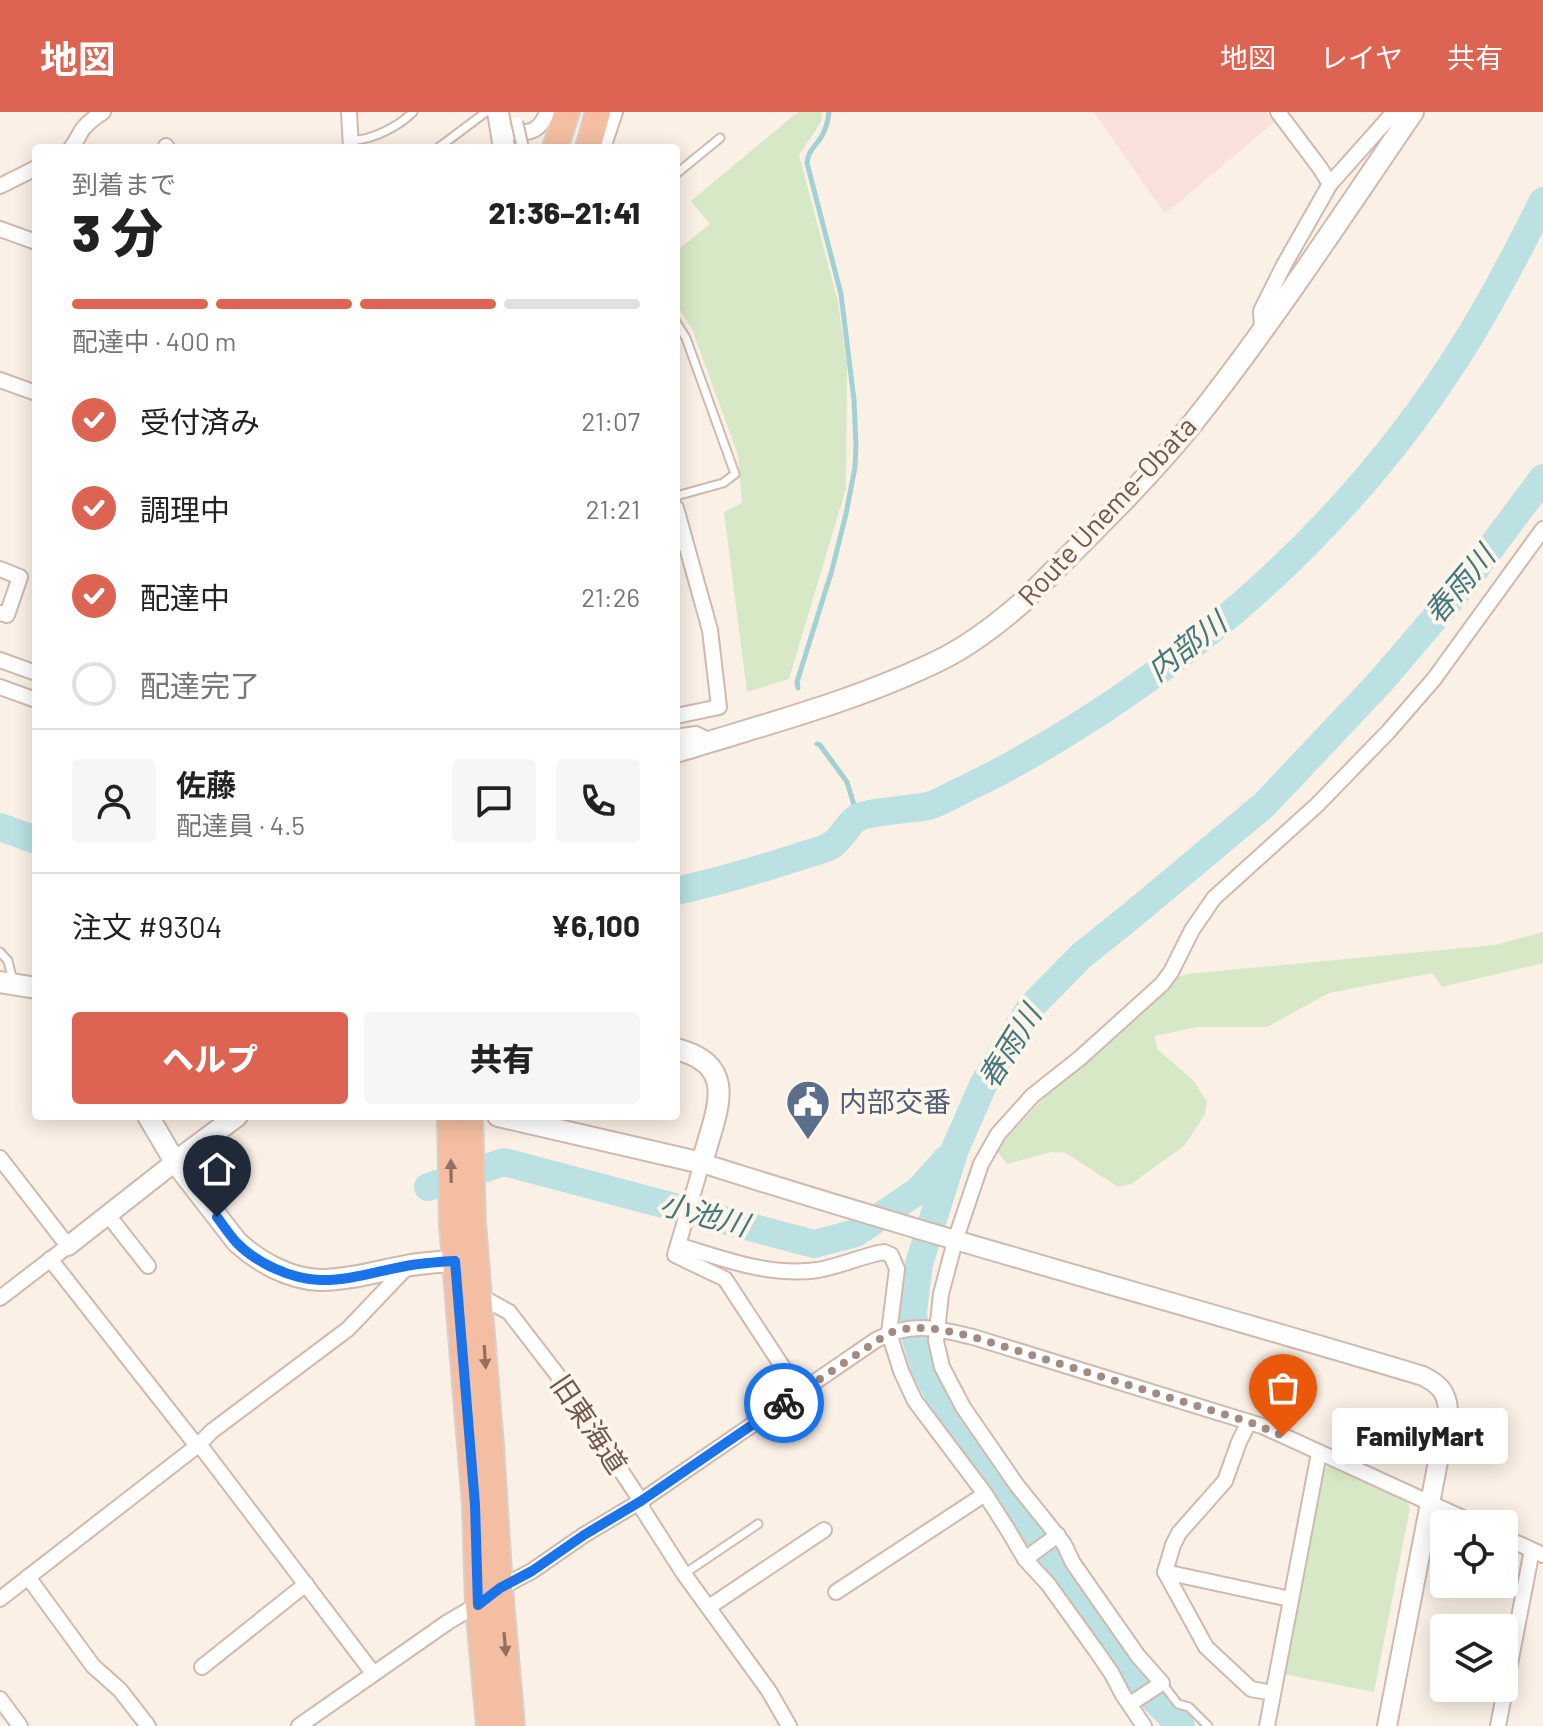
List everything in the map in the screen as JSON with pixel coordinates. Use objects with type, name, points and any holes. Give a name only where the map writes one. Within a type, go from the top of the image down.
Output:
[{"type":"highway","points":[[556,144],[567,112]]},
{"type":"highway","points":[[589,144],[598,112]]},
{"type":"highway","points":[[450,1120],[463,1224],[480,1296],[512,1726]]},
{"type":"highway","points":[[470,1120],[463,1224],[455,1261],[489,1726]]},
{"type":"main road","name":"Route Uneme-Obata","points":[[680,751],[873,690],[946,657],[1025,600],[1148,475],[1191,425],[1262,330],[1413,112]]},
{"type":"main road","points":[[515,1120],[702,1163],[720,1091],[711,1067],[692,1053],[680,1050]]},
{"type":"main road","points":[[150,1120],[175,1162],[237,1242],[275,1268],[319,1280],[409,1265],[455,1261]]},
{"type":"main road","points":[[175,1162],[232,1120]]},
{"type":"street","points":[[75,144],[82,131],[103,112]]},
{"type":"street","points":[[349,112],[351,144]]},
{"type":"street","points":[[511,138],[535,130],[544,121],[547,112]]},
{"type":"street","points":[[604,144],[615,112]]},
{"type":"street","points":[[1278,112],[1330,184]]},
{"type":"street","points":[[1262,330],[1261,311],[1330,184],[1394,112]]},
{"type":"street","points":[[0,186],[32,170]]},
{"type":"street","points":[[0,229],[32,241]]},
{"type":"street","points":[[0,380],[32,392]]},
{"type":"street","points":[[680,522],[710,630],[719,707],[680,715]]},
{"type":"street","points":[[1132,1702],[1159,1685],[963,1407],[942,1367],[932,1328],[941,1294],[949,1239],[981,1164],[1011,1118],[1032,1096],[1080,1058],[1162,984],[1214,898],[1317,805],[1388,732],[1434,679],[1543,529]]},
{"type":"street","points":[[0,569],[20,577],[7,615],[0,613]]},
{"type":"street","points":[[0,660],[32,672]]},
{"type":"street","points":[[0,687],[32,699]]},
{"type":"street","points":[[680,736],[696,734],[710,741]]},
{"type":"street","points":[[0,1158],[68,1246]]},
{"type":"street","points":[[0,1298],[175,1162]]},
{"type":"street","points":[[799,1392],[725,1279],[675,1255],[702,1163],[949,1239],[1261,1327],[1423,1376],[1438,1384],[1448,1410],[1387,1726]]},
{"type":"street","points":[[108,1215],[148,1266]]},
{"type":"street","points":[[679,1244],[761,1269],[799,1272],[884,1252],[891,1255],[897,1269],[894,1331],[901,1371],[915,1401],[1097,1652],[1123,1695],[1132,1702],[1144,1726]]},
{"type":"street","points":[[50,1259],[373,1673]]},
{"type":"street","points":[[0,1599],[212,1431],[348,1329],[409,1265]]},
{"type":"street","name":"旧東海道","points":[[480,1296],[509,1312],[556,1373],[641,1501],[643,1510],[684,1574],[769,1691],[789,1726]]},
{"type":"street","points":[[299,1726],[448,1622],[641,1501],[894,1331],[932,1328],[973,1337],[1249,1422],[1446,1510]]},
{"type":"street","points":[[1249,1422],[1225,1481],[1179,1533],[1165,1572],[1206,1647],[1251,1689],[1273,1693]]},
{"type":"street","points":[[1267,1726],[1319,1453]]},
{"type":"street","points":[[836,1592],[985,1494]]},
{"type":"street","points":[[709,1607],[824,1530]]},
{"type":"street","points":[[1028,1557],[1055,1537]]},
{"type":"street","points":[[1498,1726],[1538,1553],[1518,1544]]},
{"type":"street","points":[[1165,1572],[1290,1599]]},
{"type":"street","points":[[28,1577],[93,1666],[120,1690],[148,1726]]},
{"type":"street","points":[[202,1667],[306,1584]]},
{"type":"street","points":[[0,1699],[20,1726]]},
{"type":"lane","points":[[351,144],[386,130],[413,112]]},
{"type":"lane","points":[[443,144],[486,112]]},
{"type":"lane","points":[[680,171],[720,138]]},
{"type":"lane","points":[[680,328],[735,474],[723,483],[680,495]]},
{"type":"lane","points":[[0,952],[22,985]]},
{"type":"lane","points":[[684,1574],[758,1524]]},
{"type":"lane","points":[[1159,1685],[1208,1726]]},
{"type":"shaded area","points":[[1094,112],[1266,112],[1274,122],[1165,214]]},
{"type":"green space","points":[[798,112],[822,112],[821,122],[799,155],[838,302],[847,366],[846,488],[789,679],[747,692],[724,512],[742,503],[738,455],[692,329],[680,310],[680,248],[710,224],[691,201]]},
{"type":"green space","points":[[1543,932],[1543,963],[1442,987],[1432,973],[1329,993],[1267,1027],[1197,1027],[1155,1036],[1157,1049],[1194,1081],[1207,1102],[1205,1114],[1185,1145],[1131,1184],[1118,1187],[1066,1153],[1051,1152],[1007,1164],[996,1149],[1108,1030],[1162,981],[1188,974],[1495,945]]},
{"type":"green space","points":[[1329,1466],[1405,1499],[1410,1508],[1374,1692],[1283,1674],[1324,1470]]},
{"type":"waterway","points":[[798,688],[797,682],[832,570],[855,467],[854,400],[841,294],[807,163],[825,129],[829,112]]},
{"type":"waterway","name":"内部川","points":[[680,890],[824,849],[836,842],[853,821],[862,816],[928,806],[940,801],[1004,769],[1078,726],[1143,683],[1205,635],[1321,530],[1373,471],[1421,409],[1465,344],[1543,201]]},
{"type":"waterway","name":"春雨川","points":[[1181,1726],[1155,1700],[1109,1638],[1023,1514],[990,1474],[941,1399],[924,1367],[916,1339],[913,1312],[919,1264],[955,1149],[984,1083],[1030,1008],[1081,956],[1265,804],[1382,680],[1463,585],[1543,478]]},
{"type":"waterway","points":[[817,744],[847,782],[858,818]]},
{"type":"waterway","name":"内部川","points":[[0,827],[32,839]]},
{"type":"waterway","name":"小池川","points":[[428,1187],[504,1162],[814,1244],[856,1233],[919,1190],[947,1159]]},
{"type":"way so far","points":[[784,1403],[889,1333],[899,1329],[937,1328],[1262,1426],[1283,1436]]},
{"type":"place","name":"内部交番","points":[[808,1141]]},
{"type":"place","name":"FamilyMart","points":[[1283,1436]]},
{"type":"route","points":[[217,1217],[237,1242],[261,1261],[291,1274],[319,1280],[409,1265],[455,1261],[475,1505],[478,1605],[500,1588],[641,1501],[784,1403]]}]
